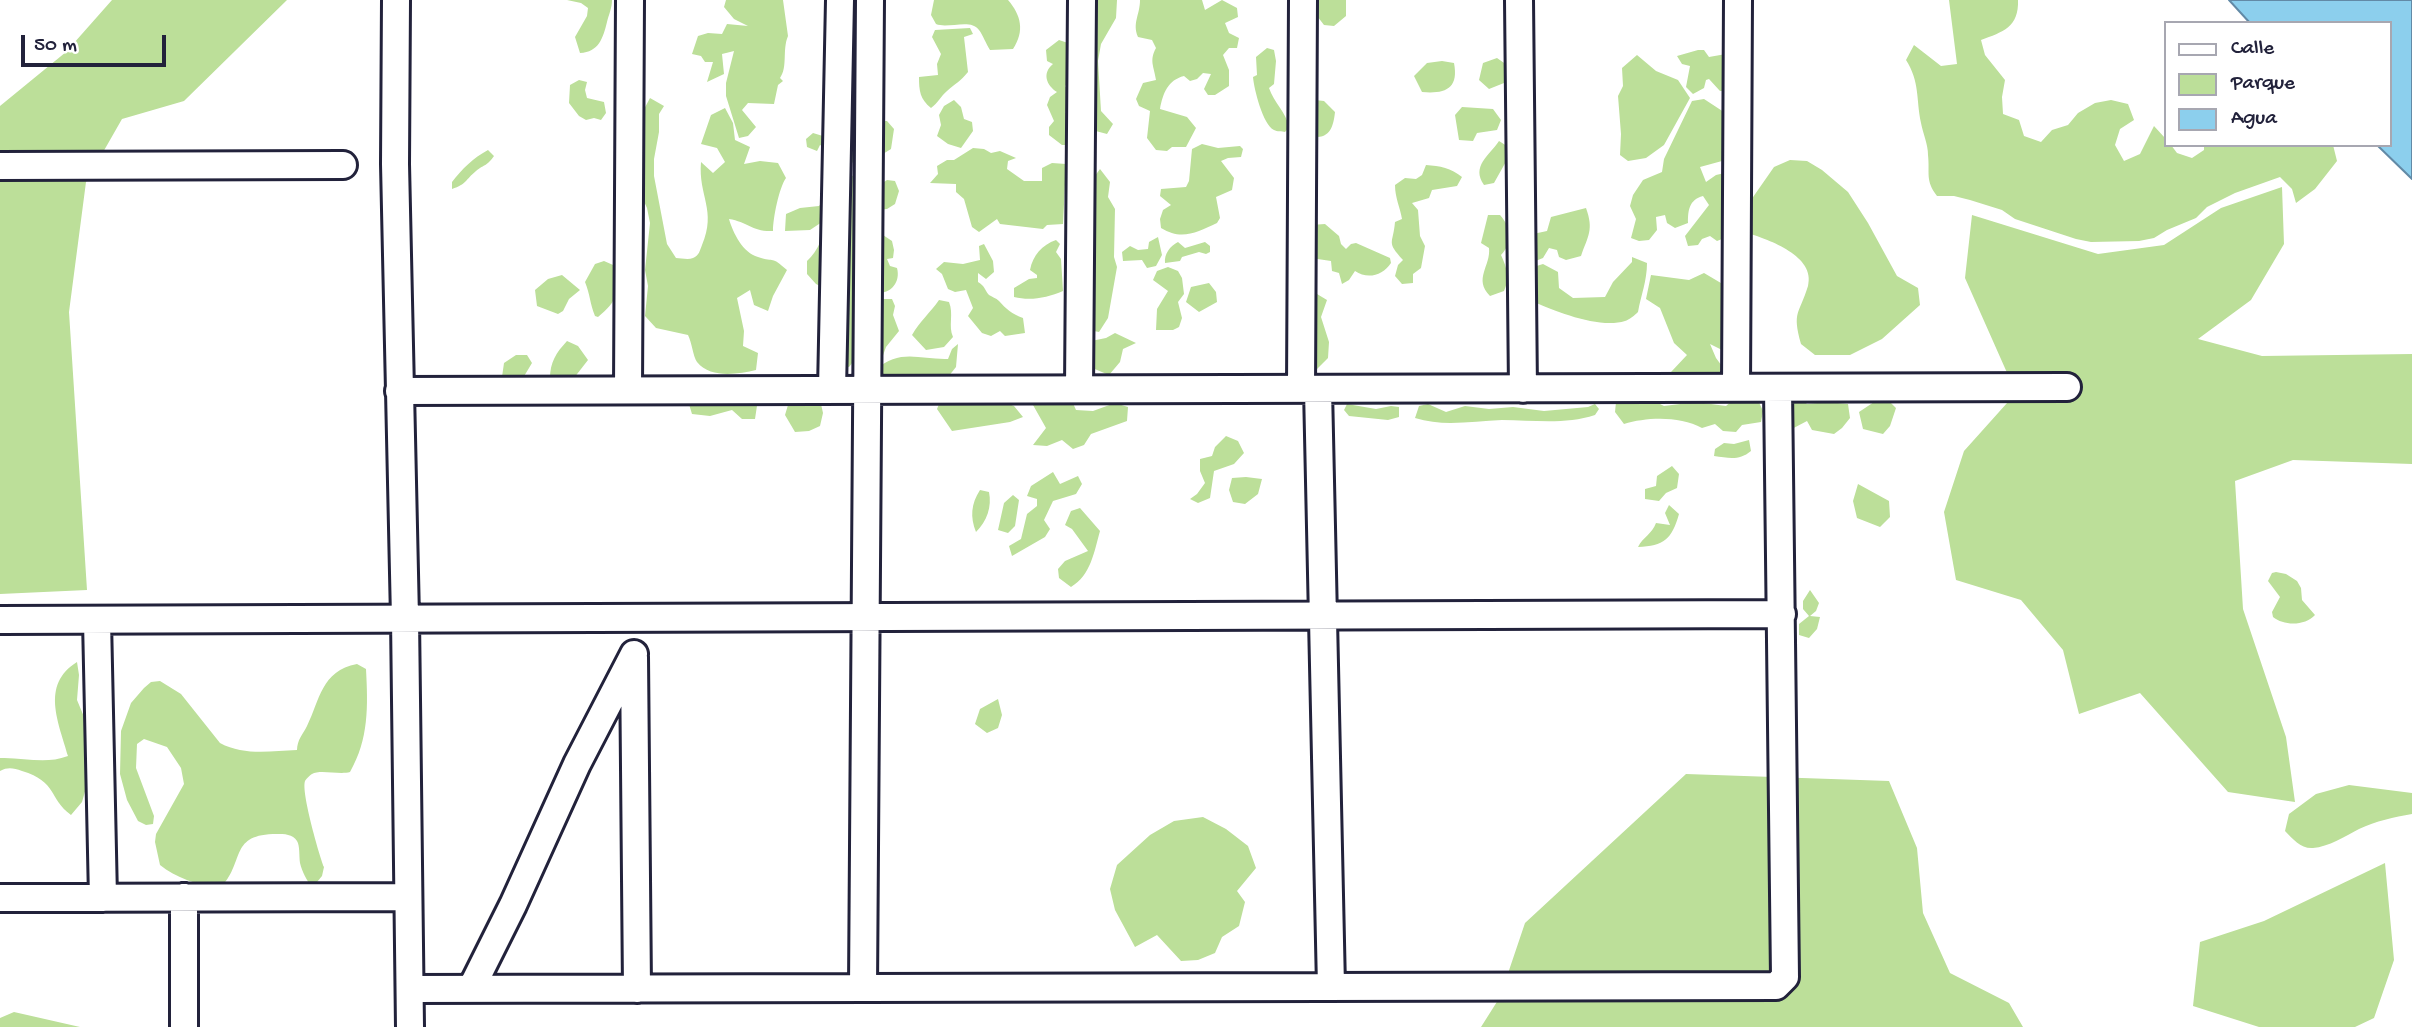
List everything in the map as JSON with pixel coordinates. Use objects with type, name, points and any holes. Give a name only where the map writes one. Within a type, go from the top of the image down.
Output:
[{"type":"street","points":[[396,0],[395,164],[411,1027]]},
{"type":"street","points":[[628,390],[630,0]]},
{"type":"street","points":[[832,390],[840,0]]},
{"type":"street","points":[[863,988],[870,0]]},
{"type":"street","points":[[1079,389],[1082,0]]},
{"type":"street","points":[[1303,0],[1309,389],[1323,615],[1331,987]]},
{"type":"street","points":[[1519,0],[1523,388]]},
{"type":"street","points":[[1735,388],[1738,0]]},
{"type":"street","points":[[0,166],[343,165]]},
{"type":"street","points":[[400,391],[2067,387]]},
{"type":"street","points":[[410,989],[1776,986],[1785,977],[1778,388]]},
{"type":"street","points":[[0,620],[1782,614]]},
{"type":"street","points":[[634,617],[637,989]]},
{"type":"street","points":[[97,620],[103,898]]},
{"type":"street","points":[[471,989],[513,905],[577,764],[634,654]]},
{"type":"street","points":[[184,897],[184,1027]]},
{"type":"street","points":[[0,898],[408,897]]},
{"type":"green space","points":[[112,0],[287,0],[184,101],[122,119],[86,182],[69,312],[87,590],[0,594],[0,106],[66,52]]},
{"type":"green space","points":[[567,0],[612,0],[602,39],[592,50],[580,53],[575,37],[587,16],[588,8],[581,3]]},
{"type":"green space","points":[[726,0],[783,0],[788,36],[784,69],[780,78],[783,81],[778,85],[774,104],[748,103],[742,110],[756,127],[748,136],[739,138],[726,96],[726,83],[734,51],[722,54],[724,74],[707,82],[713,62],[705,62],[701,56],[692,54],[698,36],[708,33],[722,34],[727,24],[748,26],[734,19],[724,7]]},
{"type":"green space","points":[[934,0],[1008,0],[1020,23],[1017,42],[1013,49],[990,50],[980,32],[971,25],[936,24],[931,15]]},
{"type":"green space","points":[[1090,0],[1117,0],[1116,18],[1101,44],[1098,61],[1101,111],[1113,124],[1107,134],[1092,130]]},
{"type":"green space","points":[[1140,0],[1202,0],[1205,10],[1222,0],[1237,8],[1238,17],[1225,23],[1229,33],[1239,38],[1237,48],[1229,48],[1223,55],[1229,70],[1229,86],[1215,95],[1208,95],[1204,89],[1211,74],[1203,73],[1190,81],[1184,76],[1170,84],[1163,98],[1160,109],[1187,117],[1196,128],[1186,147],[1156,150],[1147,138],[1150,111],[1139,106],[1136,99],[1143,83],[1156,80],[1152,60],[1156,48],[1152,40],[1138,37],[1136,32]]},
{"type":"green space","points":[[1313,0],[1346,0],[1346,16],[1334,26],[1324,25],[1314,12]]},
{"type":"green space","points":[[1949,0],[2018,0],[2013,22],[2003,31],[1981,40],[1985,55],[2005,80],[2003,114],[2019,120],[2024,136],[2041,142],[2052,130],[2068,125],[2078,113],[2095,103],[2111,100],[2128,104],[2134,120],[2120,129],[2115,145],[2124,161],[2140,154],[2154,126],[2164,137],[2164,147],[2172,147],[2177,153],[2192,158],[2204,150],[2204,147],[2334,147],[2337,161],[2315,189],[2296,203],[2292,189],[2280,177],[2235,193],[2207,207],[2196,218],[2154,238],[2091,242],[2076,239],[2015,219],[2002,210],[1970,200],[1937,196],[1929,181],[1928,151],[1916,83],[1906,60],[1914,45],[1941,66],[1957,64]]},
{"type":"green space","points":[[856,24],[865,32],[855,59],[860,65],[876,121],[887,121],[894,129],[891,149],[878,157],[863,154],[850,164],[837,166],[826,163],[822,155],[824,147],[820,145],[817,151],[807,147],[806,139],[813,133],[826,137],[844,25]]},
{"type":"green space","points":[[970,28],[973,34],[964,37],[968,72],[931,108],[921,94],[919,77],[938,75],[937,64],[941,54],[932,37],[935,30]]},
{"type":"green space","points":[[1059,40],[1068,43],[1073,54],[1067,62],[1072,69],[1073,79],[1065,86],[1069,91],[1069,109],[1065,112],[1075,122],[1069,145],[1062,145],[1049,135],[1049,127],[1054,121],[1047,105],[1050,97],[1057,92],[1047,79],[1047,71],[1053,64],[1047,61],[1046,50]]},
{"type":"green space","points":[[1267,48],[1274,50],[1276,61],[1274,84],[1269,88],[1289,127],[1285,132],[1275,131],[1270,127],[1255,90],[1253,77],[1257,75],[1256,57]]},
{"type":"green space","points":[[1704,50],[1709,57],[1726,54],[1730,91],[1720,91],[1709,79],[1706,80],[1704,88],[1693,94],[1686,87],[1690,66],[1682,64],[1677,56]]},
{"type":"green space","points":[[1637,55],[1656,71],[1678,80],[1690,98],[1664,145],[1646,158],[1628,161],[1620,155],[1618,96],[1623,86],[1622,68]]},
{"type":"green space","points":[[1497,58],[1507,65],[1509,81],[1489,89],[1479,80],[1483,63]]},
{"type":"green space","points":[[1427,63],[1454,63],[1452,84],[1444,91],[1422,92],[1414,76]]},
{"type":"green space","points":[[579,80],[587,82],[587,98],[604,102],[606,113],[601,120],[586,120],[579,116],[569,103],[570,85]]},
{"type":"green space","points":[[650,98],[664,106],[659,114],[654,176],[667,244],[676,258],[689,259],[697,256],[706,233],[708,222],[701,162],[713,173],[725,162],[717,148],[701,144],[711,115],[725,108],[733,123],[735,140],[750,147],[744,164],[760,161],[778,163],[786,178],[777,203],[773,231],[760,230],[729,219],[743,247],[753,255],[775,261],[787,270],[768,311],[754,305],[750,290],[737,298],[744,331],[743,346],[758,353],[756,370],[733,374],[710,371],[697,362],[688,335],[656,328],[645,316],[648,286],[645,270],[650,223],[640,193],[642,113]]},
{"type":"green space","points":[[1704,99],[1733,118],[1731,137],[1722,161],[1700,167],[1706,182],[1716,175],[1729,172],[1727,237],[1717,241],[1710,236],[1702,239],[1698,245],[1688,246],[1685,236],[1709,205],[1703,196],[1690,206],[1688,223],[1675,228],[1667,223],[1665,215],[1656,217],[1657,230],[1649,240],[1631,238],[1636,219],[1630,206],[1633,195],[1643,180],[1662,172],[1664,159],[1692,101]]},
{"type":"green space","points":[[954,100],[961,107],[964,119],[972,122],[973,131],[961,148],[948,144],[937,136],[941,125],[939,115],[944,106]]},
{"type":"green space","points":[[1315,100],[1324,101],[1335,112],[1331,129],[1327,134],[1317,137],[1294,134]]},
{"type":"green space","points":[[1462,107],[1493,109],[1501,120],[1497,130],[1477,133],[1473,141],[1459,140],[1455,115]]},
{"type":"green space","points":[[1499,141],[1510,148],[1508,158],[1494,183],[1484,185],[1480,167]]},
{"type":"green space","points":[[1202,144],[1218,148],[1240,146],[1243,149],[1241,157],[1221,161],[1234,178],[1232,190],[1216,197],[1220,218],[1217,223],[1189,234],[1169,232],[1161,228],[1163,210],[1171,205],[1160,196],[1161,189],[1186,187],[1192,149]]},
{"type":"green space","points":[[973,148],[991,153],[1000,151],[1016,158],[1008,161],[1007,169],[1024,181],[1042,181],[1042,168],[1052,163],[1066,164],[1063,224],[1047,225],[1043,229],[1000,224],[997,219],[979,232],[972,227],[964,199],[956,192],[956,184],[930,183],[938,174],[937,166],[947,160],[954,160]]},
{"type":"green space","points":[[488,150],[494,156],[490,162],[452,189],[452,182],[460,173]]},
{"type":"green space","points":[[1790,160],[1807,161],[1848,192],[1897,276],[1918,288],[1920,305],[1882,339],[1850,355],[1815,355],[1801,344],[1797,319],[1808,286],[1809,275],[1805,266],[1789,251],[1748,233],[1746,216],[1751,200],[1774,167]]},
{"type":"green space","points":[[1426,165],[1454,171],[1462,177],[1457,186],[1432,190],[1429,198],[1412,203],[1418,210],[1420,236],[1425,246],[1421,268],[1413,274],[1413,283],[1402,284],[1395,276],[1398,265],[1403,260],[1392,243],[1395,222],[1402,219],[1395,185],[1405,178],[1416,179],[1422,175]]},
{"type":"green space","points":[[1100,169],[1110,182],[1108,197],[1115,209],[1114,257],[1117,267],[1108,318],[1099,332],[1083,329],[1080,280],[1094,250],[1095,232],[1089,184]]},
{"type":"green space","points":[[849,173],[874,189],[887,180],[895,181],[899,191],[895,204],[887,209],[876,210],[877,235],[883,235],[892,241],[893,258],[887,259],[890,266],[897,268],[897,279],[889,290],[874,293],[878,299],[892,299],[895,306],[893,315],[899,331],[886,347],[881,361],[872,364],[857,357],[849,367],[839,366],[824,288],[807,274],[807,261],[820,242],[825,220],[810,230],[785,231],[786,214],[800,208],[819,206]]},
{"type":"green space","points":[[2282,187],[2284,244],[2251,300],[2198,339],[2262,356],[2412,354],[2412,464],[2293,460],[2235,481],[2243,609],[2286,737],[2295,802],[2228,792],[2140,693],[2079,714],[2063,650],[2021,600],[1956,580],[1944,512],[1964,451],[2016,393],[1965,278],[1972,215],[2098,254],[2164,245],[2221,208]]},
{"type":"green space","points":[[1586,208],[1590,228],[1581,256],[1566,260],[1559,257],[1557,250],[1549,248],[1543,258],[1533,262],[1533,234],[1547,231],[1551,217]]},
{"type":"green space","points":[[1488,215],[1500,215],[1510,235],[1508,245],[1501,255],[1507,273],[1506,286],[1504,291],[1490,296],[1483,284],[1489,248],[1481,243]]},
{"type":"green space","points":[[1325,224],[1339,236],[1346,249],[1356,243],[1390,258],[1391,263],[1384,271],[1375,275],[1355,271],[1349,280],[1342,284],[1339,273],[1332,271],[1331,261],[1311,258],[1311,225]]},
{"type":"green space","points":[[1158,237],[1162,255],[1156,266],[1147,268],[1142,260],[1123,261],[1122,252],[1130,246],[1138,250],[1148,249],[1149,242]]},
{"type":"green space","points":[[1056,240],[1060,244],[1056,252],[1061,259],[1063,291],[1038,298],[1014,297],[1014,288],[1029,279],[1037,278],[1030,270],[1033,260],[1042,248]]},
{"type":"green space","points":[[1178,242],[1185,248],[1205,242],[1210,246],[1210,252],[1199,252],[1182,257],[1180,261],[1165,263],[1168,251]]},
{"type":"green space","points":[[984,244],[993,261],[994,272],[986,279],[978,273],[978,282],[989,295],[1023,318],[1025,333],[1005,336],[1000,331],[991,336],[982,333],[968,316],[973,308],[966,290],[955,292],[948,289],[942,274],[936,269],[944,262],[963,264],[980,260],[979,246]]},
{"type":"green space","points":[[1632,257],[1647,263],[1647,270],[1638,312],[1627,320],[1615,323],[1591,321],[1566,315],[1534,302],[1527,269],[1543,264],[1558,272],[1559,288],[1573,298],[1605,297],[1613,282],[1632,262]]},
{"type":"green space","points":[[604,261],[620,268],[619,284],[613,301],[598,317],[593,312],[585,282],[595,264]]},
{"type":"green space","points":[[1168,267],[1178,271],[1182,278],[1184,294],[1178,302],[1182,318],[1179,327],[1173,330],[1156,330],[1157,309],[1168,291],[1153,280],[1157,271]]},
{"type":"green space","points":[[1704,273],[1726,286],[1726,352],[1710,344],[1716,358],[1730,377],[1685,381],[1671,372],[1687,355],[1674,343],[1660,308],[1646,299],[1651,275],[1689,280]]},
{"type":"green space","points":[[562,275],[580,290],[558,314],[537,306],[535,290],[548,279]]},
{"type":"green space","points":[[1209,283],[1216,292],[1217,302],[1199,312],[1186,302],[1191,287]]},
{"type":"green space","points":[[1317,294],[1327,300],[1321,317],[1329,342],[1328,358],[1317,369],[1307,371],[1309,328],[1315,323],[1307,313],[1310,297]]},
{"type":"green space","points":[[939,300],[949,302],[953,337],[944,347],[926,350],[912,335]]},
{"type":"green space","points":[[1115,333],[1136,343],[1123,349],[1120,362],[1109,375],[1090,367],[1091,341]]},
{"type":"green space","points":[[567,341],[578,346],[588,360],[574,378],[550,379],[554,358]]},
{"type":"green space","points":[[958,344],[956,367],[948,377],[881,379],[876,370],[893,359],[902,357],[948,359],[952,349]]},
{"type":"green space","points":[[516,355],[527,355],[532,363],[523,378],[502,377],[504,363]]},
{"type":"green space","points":[[1630,394],[1644,396],[1664,406],[1696,402],[1726,406],[1734,399],[1757,398],[1763,411],[1761,422],[1742,425],[1736,432],[1723,431],[1715,424],[1702,428],[1684,421],[1663,419],[1624,424],[1615,412],[1616,402]]},
{"type":"green space","points":[[991,397],[1014,406],[1023,417],[1010,422],[952,431],[937,409],[941,399]]},
{"type":"green space","points":[[1045,397],[1072,401],[1076,410],[1093,411],[1115,403],[1128,407],[1127,421],[1091,434],[1084,445],[1073,449],[1062,440],[1047,446],[1033,445],[1046,428],[1033,405]]},
{"type":"green space","points":[[1801,398],[1807,404],[1848,404],[1850,418],[1834,434],[1812,430],[1807,421],[1788,431],[1788,401]]},
{"type":"green space","points":[[758,399],[755,419],[742,419],[732,410],[710,416],[692,414],[688,401]]},
{"type":"green space","points":[[806,400],[821,404],[823,413],[820,426],[809,431],[795,432],[785,415],[788,405]]},
{"type":"green space","points":[[1877,400],[1890,402],[1896,408],[1890,426],[1883,434],[1863,429],[1859,412]]},
{"type":"green space","points":[[1347,404],[1376,409],[1399,407],[1399,417],[1388,420],[1349,416],[1344,410]]},
{"type":"green space","points":[[1428,404],[1446,412],[1465,406],[1544,411],[1595,404],[1599,409],[1595,415],[1561,421],[1447,423],[1415,418],[1419,406]]},
{"type":"green space","points":[[1226,436],[1238,441],[1244,453],[1234,464],[1214,471],[1210,498],[1198,503],[1190,499],[1205,483],[1200,471],[1200,459],[1212,456],[1215,447]]},
{"type":"green space","points":[[1749,440],[1751,451],[1742,456],[1714,456],[1715,449],[1724,443],[1734,444]]},
{"type":"green space","points":[[1672,466],[1679,474],[1677,488],[1666,493],[1659,501],[1645,499],[1645,489],[1656,486],[1657,476]]},
{"type":"green space","points":[[1053,472],[1060,484],[1078,476],[1082,484],[1076,494],[1053,501],[1044,520],[1050,529],[1045,537],[1012,556],[1009,546],[1021,539],[1027,514],[1037,506],[1037,499],[1027,496],[1031,486]]},
{"type":"green space","points":[[1232,478],[1262,479],[1258,494],[1245,504],[1233,502],[1229,490]]},
{"type":"green space","points":[[1858,484],[1889,501],[1890,517],[1880,527],[1857,518],[1853,501]]},
{"type":"green space","points":[[980,490],[989,492],[990,503],[986,518],[976,532],[972,511]]},
{"type":"green space","points":[[1013,495],[1019,500],[1015,526],[1008,533],[998,530],[1004,503]]},
{"type":"green space","points":[[1669,505],[1679,514],[1670,535],[1661,543],[1638,547],[1656,523],[1670,525],[1665,513]]},
{"type":"green space","points":[[1080,508],[1100,531],[1087,570],[1071,587],[1059,578],[1058,569],[1065,561],[1088,551],[1072,529],[1065,525],[1071,511]]},
{"type":"green space","points":[[2272,573],[2286,574],[2297,581],[2302,600],[2315,615],[2311,619],[2294,623],[2273,617],[2272,612],[2280,597],[2268,581]]},
{"type":"green space","points":[[1810,590],[1819,603],[1810,616],[1820,617],[1817,629],[1809,638],[1799,635],[1799,624],[1809,616],[1803,609],[1803,601]]},
{"type":"green space","points":[[77,662],[77,700],[87,724],[90,774],[82,802],[71,815],[42,780],[16,769],[0,771],[0,758],[42,760],[68,756],[57,718],[56,693],[66,671]]},
{"type":"green space","points":[[357,664],[366,669],[367,696],[364,735],[356,760],[350,772],[315,773],[305,781],[308,810],[324,867],[322,876],[312,888],[301,866],[297,841],[285,834],[262,835],[251,839],[240,851],[229,877],[222,886],[189,881],[160,865],[156,834],[184,784],[181,768],[167,747],[144,739],[137,744],[136,768],[154,816],[153,824],[146,825],[138,821],[127,800],[120,774],[121,731],[131,703],[144,688],[151,682],[160,681],[181,694],[220,743],[229,747],[258,752],[297,750],[323,688],[336,673]]},
{"type":"green space","points":[[998,699],[1002,715],[998,728],[987,733],[975,724],[980,709]]},
{"type":"green space","points":[[1686,774],[1889,781],[1917,848],[1923,913],[1950,973],[2009,1003],[2023,1027],[1481,1027],[1500,997],[1525,923]]},
{"type":"green space","points":[[2349,785],[2412,793],[2412,814],[2372,824],[2331,843],[2313,848],[2301,845],[2285,831],[2289,814],[2316,794]]},
{"type":"green space","points":[[1203,817],[1226,829],[1248,846],[1256,868],[1237,891],[1245,902],[1239,926],[1222,937],[1215,953],[1198,960],[1181,961],[1157,935],[1135,947],[1115,910],[1110,889],[1117,865],[1150,835],[1174,821]]},
{"type":"green space","points":[[2385,863],[2394,960],[2374,1018],[2355,1027],[2259,1027],[2193,1006],[2200,942],[2264,921]]},
{"type":"green space","points":[[14,1012],[80,1027],[0,1027],[0,1018]]},
{"type":"water","points":[[2229,0],[2412,0],[2412,179],[2379,147],[2391,147],[2391,21],[2248,21]]}]
